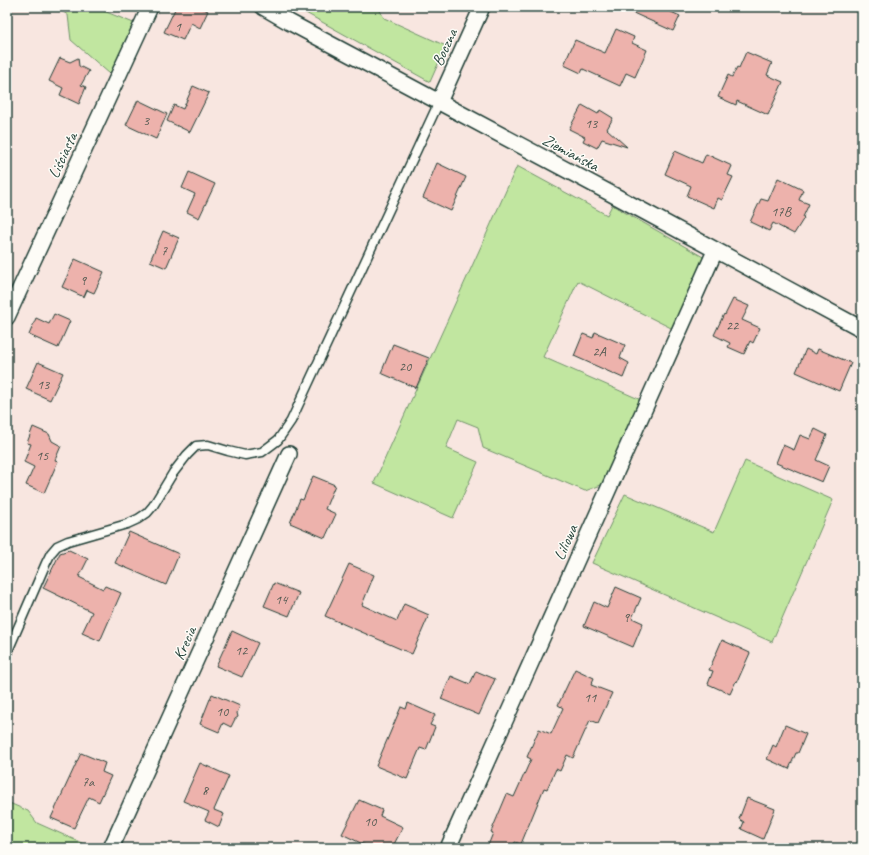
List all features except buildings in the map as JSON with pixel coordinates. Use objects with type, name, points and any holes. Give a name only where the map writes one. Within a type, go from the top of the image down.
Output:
[{"type":"street","name":"Liściasta","points":[[7,317],[150,7]]},
{"type":"street","name":"Ziemiańska","points":[[263,7],[862,329]]},
{"type":"street","name":"Boczna","points":[[439,102],[482,7]]},
{"type":"street","name":"Liliowa","points":[[448,848],[715,251]]},
{"type":"street","name":"Krecia","points":[[111,848],[289,454]]},
{"type":"lane","points":[[7,653],[46,563],[51,553],[57,546],[68,541],[127,524],[147,513],[153,506],[173,473],[196,446],[208,445],[245,456],[262,452],[278,440],[291,421],[439,102]]},
{"type":"green space","points":[[55,7],[94,7],[136,24],[110,74],[71,40],[68,15]]},
{"type":"green space","points":[[295,7],[378,7],[384,18],[446,46],[430,82]]},
{"type":"green space","points":[[517,166],[607,215],[612,205],[705,258],[673,329],[578,281],[543,357],[641,400],[604,484],[585,491],[483,448],[478,427],[458,419],[446,448],[478,462],[453,518],[374,483]]},
{"type":"green space","points":[[745,461],[833,500],[772,642],[592,563],[625,494],[714,532]]},
{"type":"green space","points":[[7,802],[28,811],[37,823],[93,848],[7,848]]}]
